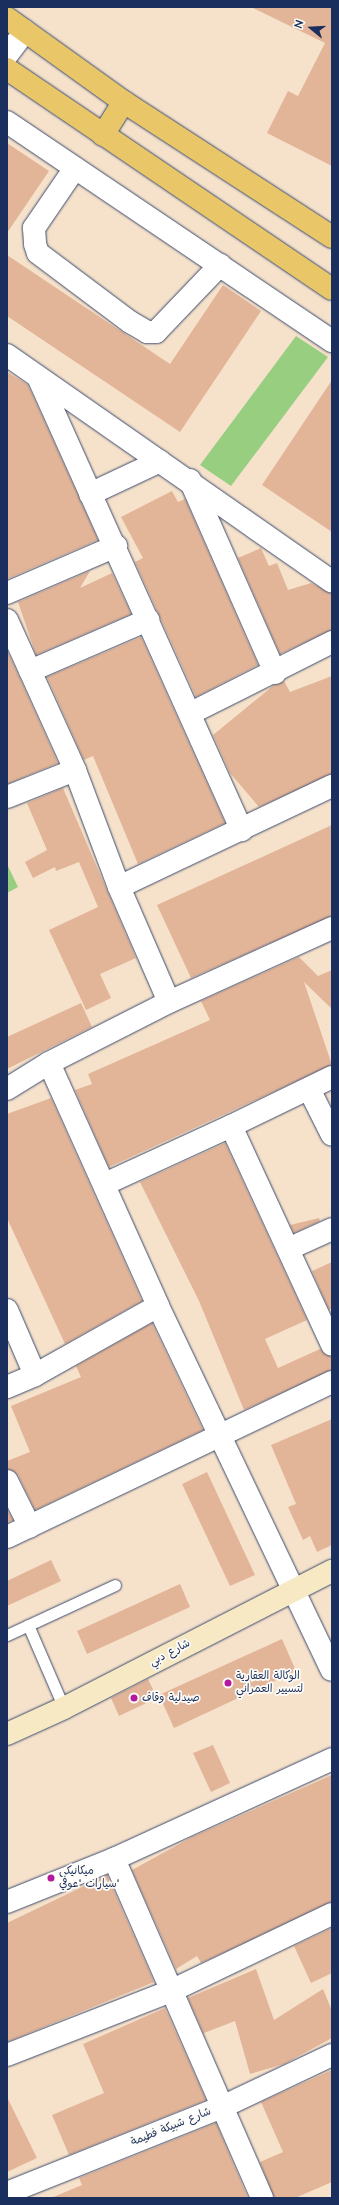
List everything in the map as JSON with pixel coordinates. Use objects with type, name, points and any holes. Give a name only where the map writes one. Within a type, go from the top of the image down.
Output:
[{"type":"main road","points":[[7,18],[124,102],[332,238]]},
{"type":"main road","points":[[7,69],[332,289]]},
{"type":"main road","points":[[103,135],[124,102]]},
{"type":"main road","name":"شارع دبي","points":[[7,1734],[64,1708],[295,1588],[332,1571]]},
{"type":"street","points":[[7,55],[25,31]]},
{"type":"street","points":[[7,122],[332,340]]},
{"type":"street","points":[[75,168],[34,228],[35,244],[38,253],[130,322],[147,332],[156,332],[220,265]]},
{"type":"street","points":[[7,355],[189,480],[332,582]]},
{"type":"street","points":[[38,377],[90,494],[116,546],[242,830]]},
{"type":"street","points":[[90,494],[160,461]]},
{"type":"street","points":[[189,480],[275,673]]},
{"type":"street","points":[[7,593],[116,546]]},
{"type":"street","points":[[7,620],[75,770],[119,887],[169,1002]]},
{"type":"street","points":[[30,671],[148,620]]},
{"type":"street","points":[[191,713],[275,673],[332,642]]},
{"type":"street","points":[[7,797],[75,770]]},
{"type":"street","points":[[119,887],[332,786]]},
{"type":"street","points":[[7,1089],[49,1063],[169,1002],[332,928]]},
{"type":"street","points":[[49,1063],[105,1184],[158,1306],[295,1588],[332,1670]]},
{"type":"street","points":[[105,1184],[231,1126],[332,1077]]},
{"type":"street","points":[[309,1089],[332,1135]]},
{"type":"street","points":[[231,1126],[332,1345]]},
{"type":"street","points":[[288,1249],[332,1228]]},
{"type":"street","points":[[7,1387],[35,1375],[158,1306]]},
{"type":"street","points":[[7,1310],[35,1375]]},
{"type":"street","points":[[7,1537],[220,1432],[332,1382]]},
{"type":"street","points":[[7,1481],[30,1526]]},
{"type":"street","points":[[7,1902],[114,1859],[332,1759]]},
{"type":"street","points":[[114,1859],[262,2198]]},
{"type":"street","points":[[7,2055],[171,1992],[332,1914]]},
{"type":"street","name":"شارع شبيكة فطيمة","points":[[7,2193],[222,2107],[332,2055]]},
{"type":"lane","points":[[7,1635],[115,1585]]},
{"type":"lane","points":[[28,1625],[64,1708]]},
{"type":"green space","points":[[296,336],[328,357],[231,486],[200,465]]},
{"type":"green space","points":[[7,864],[18,887],[7,893]]},
{"type":"building","points":[[251,7],[332,7],[332,166],[267,133],[288,91],[298,96],[325,43]]},
{"type":"building","points":[[7,143],[49,171],[7,233]]},
{"type":"building","points":[[7,255],[170,364],[223,285],[261,311],[180,432],[7,316]]},
{"type":"building","points":[[7,372],[28,385],[98,540],[7,579]]},
{"type":"building","points":[[332,380],[332,532],[262,485]]},
{"type":"building","points":[[172,491],[178,502],[185,499],[258,665],[196,697],[135,562],[143,558],[121,517]]},
{"type":"building","points":[[261,548],[269,566],[277,563],[288,590],[311,583],[332,594],[332,630],[280,654],[238,558]]},
{"type":"building","points":[[90,571],[80,588],[112,573],[131,614],[36,655],[18,602]]},
{"type":"building","points":[[141,637],[225,823],[138,864],[93,756],[84,760],[47,677]]},
{"type":"building","points":[[7,650],[58,763],[7,784]]},
{"type":"building","points":[[332,676],[332,774],[259,807],[230,773],[213,735],[274,685],[284,681],[290,692]]},
{"type":"building","points":[[63,788],[136,958],[100,974],[111,998],[86,1010],[49,930],[98,907],[79,862],[56,871],[55,867],[33,878],[25,862],[47,850],[27,803]]},
{"type":"building","points":[[332,825],[332,916],[191,978],[157,905]]},
{"type":"building","points":[[299,957],[318,976],[332,970],[332,1009],[304,982],[332,1065],[109,1167],[75,1090],[92,1084],[88,1074],[210,1020],[201,1001]]},
{"type":"building","points":[[81,1003],[92,1027],[7,1069],[7,1037]]},
{"type":"building","points":[[51,1098],[142,1301],[65,1344],[7,1218],[7,1114]]},
{"type":"building","points":[[225,1143],[307,1320],[265,1339],[278,1368],[320,1349],[332,1357],[332,1370],[244,1410],[199,1301],[140,1182]]},
{"type":"building","points":[[319,1218],[320,1221],[294,1233],[290,1225]]},
{"type":"building","points":[[332,1262],[332,1308],[329,1310],[312,1271]]},
{"type":"building","points":[[152,1323],[203,1430],[35,1510],[18,1475],[7,1469],[7,1461],[30,1452],[11,1406],[81,1377],[76,1366]]},
{"type":"building","points":[[332,1419],[332,1545],[317,1552],[310,1536],[303,1540],[288,1507],[296,1504],[271,1445]]},
{"type":"building","points":[[207,1472],[255,1575],[230,1586],[182,1484]]},
{"type":"building","points":[[7,1509],[13,1520],[7,1523]]},
{"type":"building","points":[[51,1560],[61,1581],[7,1606],[7,1581]]},
{"type":"building","points":[[180,1584],[190,1607],[87,1654],[77,1631]]},
{"type":"building","name":"الوكالة العقارية لتسيير العمراني","points":[[282,1639],[296,1671],[174,1728],[159,1695]]},
{"type":"building","name":"صيدلية وقاف","points":[[148,1679],[157,1698],[119,1716],[111,1698]]},
{"type":"building","points":[[213,1745],[230,1783],[211,1792],[193,1753]]},
{"type":"building","points":[[332,1775],[332,1902],[201,1963],[197,1956],[176,1969],[132,1870],[192,1837]]},
{"type":"building","points":[[107,1875],[154,1982],[7,2042],[7,1923]]},
{"type":"building","points":[[332,1928],[332,1973],[311,1983],[294,1946]]},
{"type":"building","points":[[256,1969],[274,2020],[323,1989],[332,2011],[332,2038],[284,2064],[250,2074],[235,2021],[204,2033],[206,2039],[188,1998]]},
{"type":"building","points":[[165,2008],[206,2100],[69,2155],[52,2115],[104,2093],[83,2044]]},
{"type":"building","points":[[332,2070],[332,2182],[295,2198],[274,2198],[260,2162],[283,2152],[261,2102]]},
{"type":"building","points":[[7,2097],[37,2158],[7,2172]]},
{"type":"building","points":[[216,2123],[248,2198],[51,2198],[82,2185],[79,2178]]},
{"type":"place","name":"الوكالة العقارية لتسيير العمراني","points":[[228,1683]]},
{"type":"place","name":"صيدلية وقاف","points":[[134,1698]]},
{"type":"place","name":"ميكانيكي سيارات \"عوفي\"","points":[[51,1878]]}]
